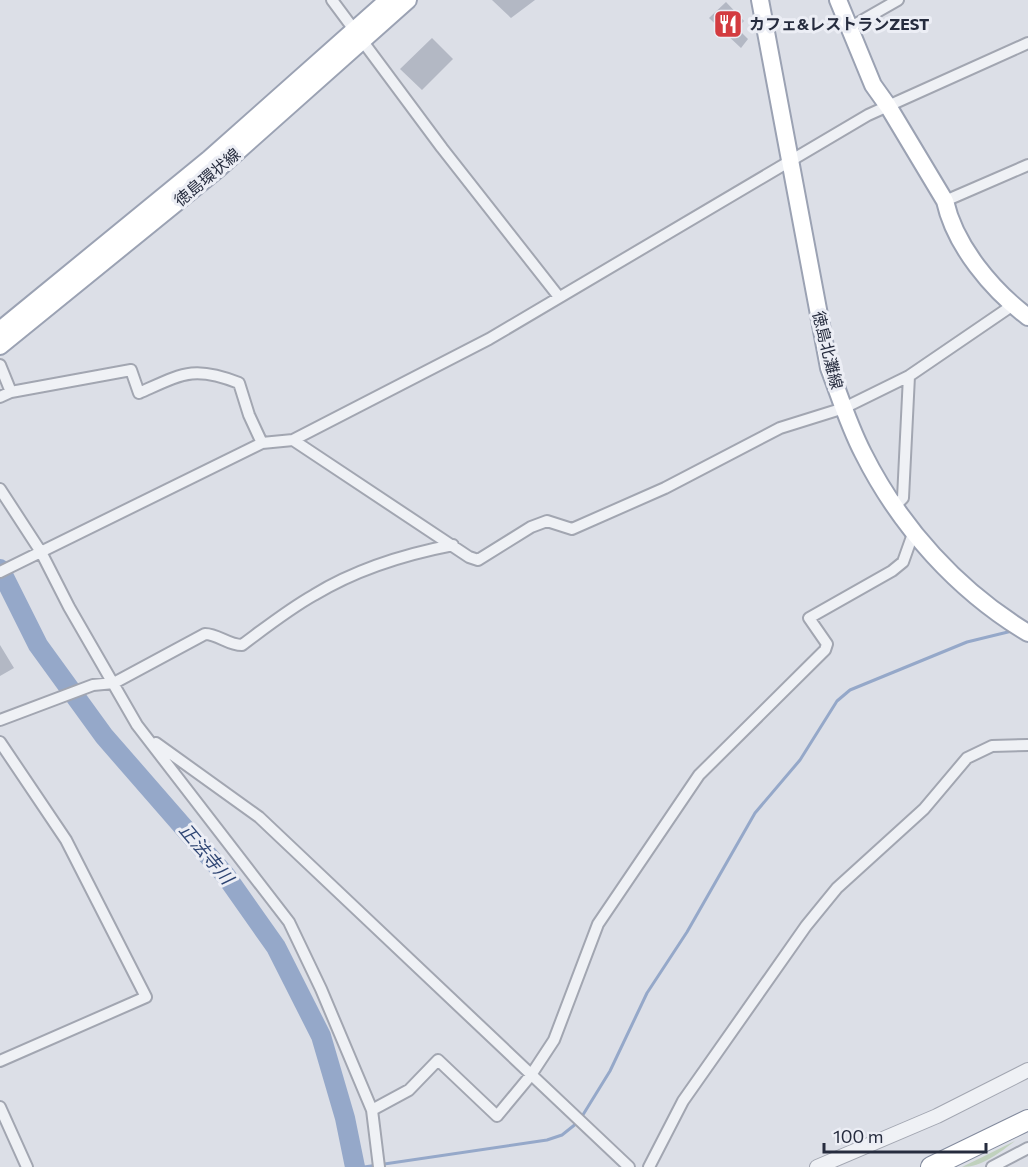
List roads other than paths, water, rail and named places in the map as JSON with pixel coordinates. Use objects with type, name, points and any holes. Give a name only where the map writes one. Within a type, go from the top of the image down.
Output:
[{"type":"highway","points":[[931,1167],[1028,1120]]},
{"type":"main road","name":"徳島環状線","points":[[0,346],[149,227],[359,36],[388,0]]},
{"type":"main road","name":"徳島環状線","points":[[0,330],[359,36],[408,0]]},
{"type":"main road","name":"徳島北灘線","points":[[760,0],[789,163],[830,368],[863,454],[895,506],[914,531],[965,588],[1006,620],[1028,633]]},
{"type":"main road","points":[[838,0],[873,85],[945,201],[947,213],[983,275],[1013,305],[1028,316]]},
{"type":"street","points":[[332,0],[442,148],[559,297]]},
{"type":"street","points":[[849,28],[898,0]]},
{"type":"street","points":[[0,572],[262,443],[293,440],[489,339],[837,133],[888,106],[1028,43]]},
{"type":"street","points":[[945,201],[1028,165]]},
{"type":"street","points":[[293,440],[478,560],[531,527],[547,521],[572,529],[665,488],[780,428],[844,408],[909,376],[1013,305]]},
{"type":"street","points":[[0,365],[11,392]]},
{"type":"street","points":[[0,397],[11,392],[131,370],[139,393],[185,372],[222,376],[239,383],[249,415],[262,443]]},
{"type":"street","points":[[895,506],[903,498],[909,376]]},
{"type":"street","points":[[0,489],[41,552],[69,607],[147,736],[289,922],[321,989],[372,1110],[379,1163]]},
{"type":"street","points":[[372,1110],[409,1090],[438,1060],[497,1116],[531,1075],[554,1040],[598,924],[699,776],[825,650],[827,644],[809,618],[892,571],[903,562],[914,531]]},
{"type":"street","points":[[0,720],[93,685],[114,683],[205,634],[212,634],[233,645],[242,645],[314,595],[351,576],[428,550],[453,545]]},
{"type":"street","points":[[147,736],[259,817],[583,1126],[629,1167]]},
{"type":"street","points":[[0,742],[66,840],[146,997],[0,1061]]},
{"type":"street","points":[[649,1167],[683,1101],[806,926],[837,888],[924,809],[967,758],[992,746],[1028,745]]},
{"type":"street","points":[[817,1167],[937,1116],[1028,1070]]},
{"type":"street","points":[[0,1107],[27,1167]]},
{"type":"street","points":[[992,1167],[1028,1148]]},
{"type":"waterway","name":"正法寺川","points":[[0,569],[38,645],[104,736],[226,876],[276,947],[321,1036],[345,1118],[355,1167]]},
{"type":"waterway","points":[[581,1118],[610,1071],[647,993],[687,932],[755,813],[800,760],[837,701],[850,690],[967,642],[1012,631]]},
{"type":"waterway","points":[[364,1167],[547,1140],[562,1135],[577,1123]]},
{"type":"place","name":"カフェ&レストランZEST","points":[[728,24]]}]
